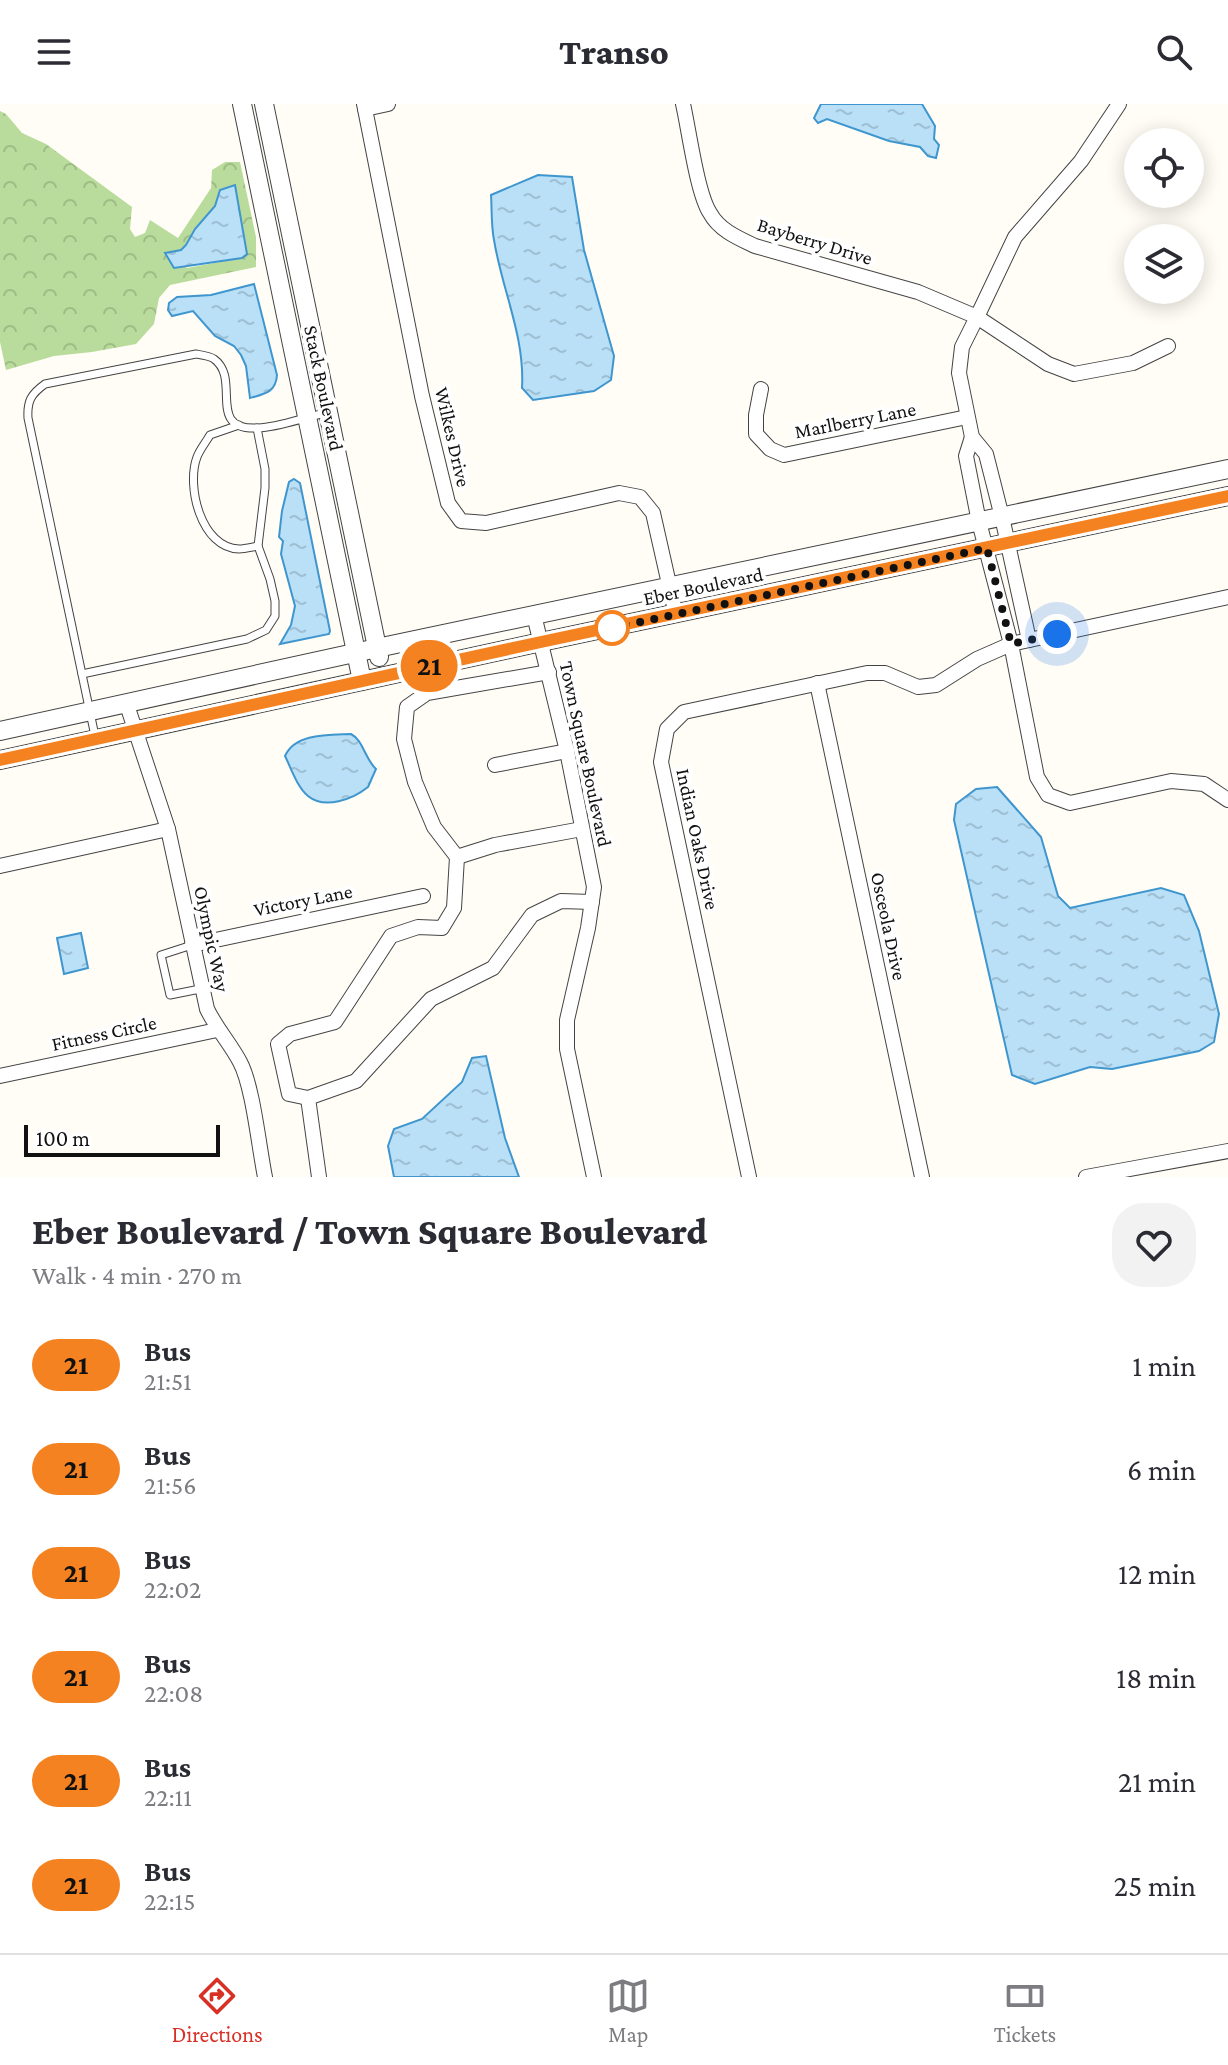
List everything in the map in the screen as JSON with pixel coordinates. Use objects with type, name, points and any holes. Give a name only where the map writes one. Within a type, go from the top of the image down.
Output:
[{"type":"street","name":"Stack Boulevard","points":[[242,104],[362,681]]},
{"type":"street","name":"Stack Boulevard","points":[[264,104],[383,676]]},
{"type":"street","points":[[364,106],[388,104]]},
{"type":"street","name":"Bayberry Drive","points":[[683,104],[710,214],[730,234],[755,246],[918,292],[977,317],[1048,364],[1074,374],[1133,363],[1168,346]]},
{"type":"street","points":[[1029,640],[986,454],[972,437],[967,417],[959,373],[962,347],[1015,237],[1081,161],[1119,104]]},
{"type":"street","name":"Wilkes Drive","points":[[364,106],[422,396],[448,503],[461,521],[486,523],[619,493],[640,497],[653,513],[676,615]]},
{"type":"street","name":"Marlberry Lane","points":[[761,389],[756,434],[770,449],[784,455],[967,417]]},
{"type":"street","points":[[972,437],[966,456],[979,522],[1011,644],[1037,777],[1048,795],[1070,803],[1171,781],[1204,784],[1228,800]]},
{"type":"street","name":"Eber Boulevard","points":[[0,731],[377,648],[1228,469]]},
{"type":"street","name":"Eber Boulevard","points":[[0,760],[1228,496]]},
{"type":"street","name":"Indian Oaks Drive","points":[[749,1177],[661,762],[667,729],[684,712],[867,673],[885,673],[918,687],[936,685],[977,659],[1011,644],[1228,597]]},
{"type":"street","points":[[1001,607],[1021,603]]},
{"type":"street","name":"Town Square Boulevard","points":[[534,615],[567,751],[594,887],[567,1020],[567,1049],[594,1177]]},
{"type":"street","points":[[549,672],[427,693],[407,707],[404,739],[415,782],[434,827],[457,857],[454,908],[442,928],[418,927],[391,936],[335,1022],[290,1034],[278,1044],[289,1094],[308,1098],[356,1081],[431,999],[493,968],[532,915],[561,901],[592,902]]},
{"type":"street","name":"Osceola Drive","points":[[817,683],[922,1177]]},
{"type":"street","name":"Olympic Way","points":[[127,705],[168,829],[200,989],[217,1030],[240,1062],[265,1177]]},
{"type":"street","points":[[495,765],[567,751]]},
{"type":"street","points":[[0,866],[168,829]]},
{"type":"street","points":[[457,857],[495,845],[582,829]]},
{"type":"street","name":"Victory Lane","points":[[192,945],[423,896]]},
{"type":"street","name":"Fitness Circle","points":[[0,1076],[217,1030]]},
{"type":"street","points":[[308,1098],[319,1177]]},
{"type":"street","points":[[1086,1177],[1228,1151]]},
{"type":"lane","points":[[96,740],[28,418],[27,403],[34,391],[45,384],[196,354],[213,358],[224,369],[228,386],[225,399],[228,417],[239,425],[257,428],[326,413]]},
{"type":"lane","points":[[239,425],[210,435],[196,458],[194,482],[201,518],[216,540],[237,549],[258,546]]},
{"type":"lane","points":[[82,674],[247,639],[266,630],[275,616],[275,601],[258,546],[265,469],[257,428]]},
{"type":"lane","points":[[192,945],[161,955],[170,995],[200,989]]},
{"type":"green space","points":[[0,111],[22,133],[46,144],[132,207],[130,229],[135,237],[145,233],[150,220],[178,238],[211,188],[212,170],[225,162],[240,162],[256,237],[256,267],[170,285],[159,298],[154,324],[136,344],[54,356],[6,370],[0,342]],"holes":[[[220,190],[242,258],[187,268],[171,251],[181,250],[186,245],[215,206]]]},
{"type":"water","points":[[821,104],[922,104],[935,126],[934,139],[939,145],[936,158],[928,156],[920,147],[889,141],[827,119],[818,123],[814,118]]},
{"type":"water","points":[[538,175],[572,177],[584,250],[614,356],[611,380],[594,391],[533,400],[522,388],[517,332],[493,234],[491,195]]},
{"type":"water","points":[[235,185],[247,254],[242,258],[174,268],[165,253],[181,250],[215,206],[220,190]]},
{"type":"water","points":[[254,284],[277,375],[272,389],[250,398],[246,366],[234,346],[215,336],[193,311],[172,316],[168,310],[169,303],[177,297],[211,295]]},
{"type":"water","points":[[294,479],[300,483],[330,631],[329,634],[280,644],[291,625],[295,606],[281,554],[283,541],[279,537],[289,482]]},
{"type":"water","points":[[351,734],[376,769],[368,787],[339,801],[322,802],[308,796],[297,783],[285,756],[290,748],[304,739]]},
{"type":"water","points":[[997,787],[1041,837],[1058,896],[1070,908],[1161,888],[1184,895],[1199,931],[1219,1014],[1214,1042],[1199,1051],[1112,1069],[1090,1067],[1035,1084],[1012,1075],[954,820],[956,804],[976,789]]},
{"type":"water","points":[[81,933],[88,968],[64,974],[57,938]]},
{"type":"water","points":[[486,1056],[505,1138],[519,1177],[394,1177],[388,1146],[394,1129],[422,1119],[462,1082],[472,1058]]},
{"type":"bus line","name":"21","points":[[0,760],[1228,496]]},
{"type":"route","points":[[612,628],[987,548],[1011,644],[1057,634]]}]
